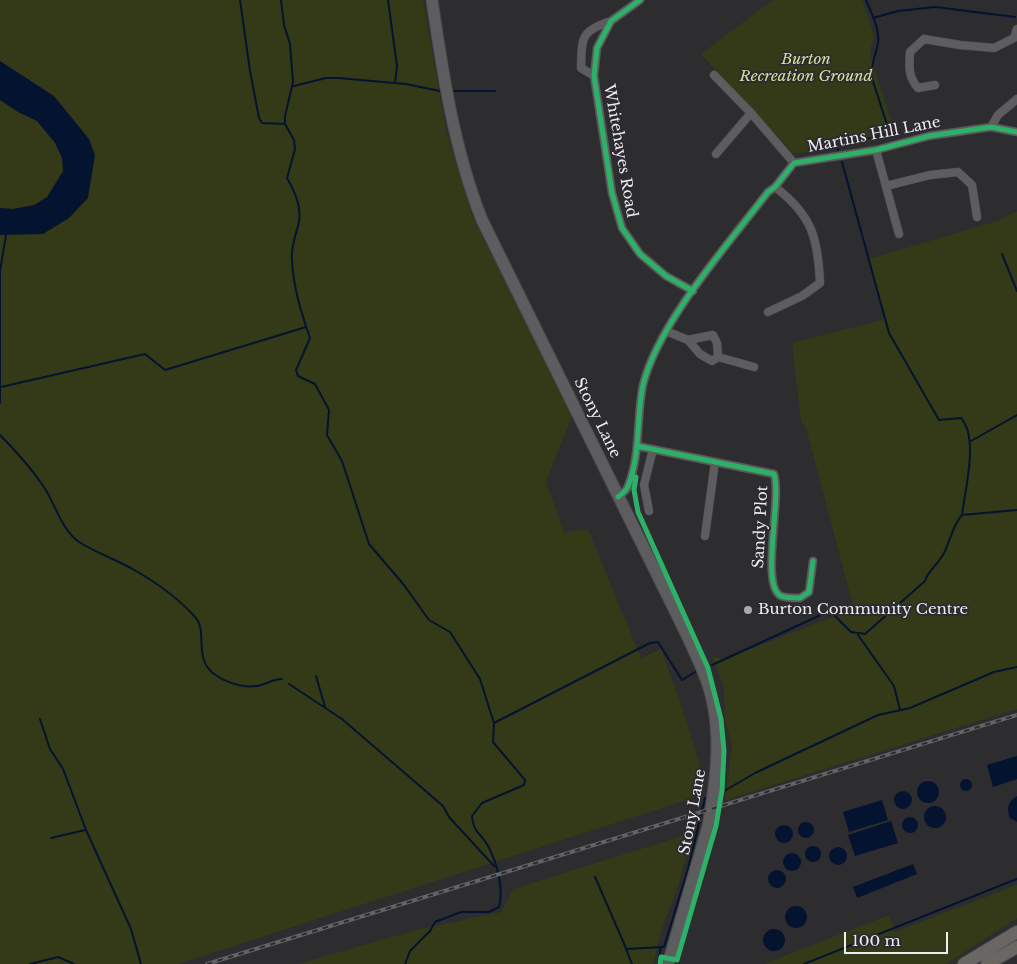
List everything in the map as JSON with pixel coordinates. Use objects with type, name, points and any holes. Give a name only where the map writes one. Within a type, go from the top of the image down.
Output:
[{"type":"main road","name":"Stony Lane","points":[[432,0],[446,95],[469,187],[482,220],[705,674],[717,734],[717,769],[708,826],[668,964]]},
{"type":"main road","points":[[964,964],[1017,932]]},
{"type":"main road","points":[[987,964],[1017,947]]},
{"type":"street","name":"Whitehayes Road","points":[[594,76],[582,68],[582,42],[592,28],[611,21],[640,0]]},
{"type":"street","name":"Whitehayes Road","points":[[611,21],[598,48],[594,76],[612,192],[622,228],[640,254],[666,276],[694,291]]},
{"type":"street","points":[[935,85],[918,88],[912,81],[909,70],[910,52],[924,39],[994,48],[1014,38],[1017,29]]},
{"type":"street","points":[[714,75],[751,113],[794,163]]},
{"type":"street","points":[[991,127],[998,116],[1017,98]]},
{"type":"street","points":[[716,154],[751,113]]},
{"type":"street","name":"Martins Hill Lane","points":[[618,497],[628,488],[636,446],[643,385],[657,346],[694,291],[768,192],[775,187],[794,163],[876,150],[930,136],[991,127],[1017,132]]},
{"type":"street","points":[[876,150],[899,234]]},
{"type":"street","points":[[886,186],[930,175],[958,172],[972,185],[977,217]]},
{"type":"street","points":[[768,312],[802,296],[820,283],[819,252],[809,224],[796,203],[775,187]]},
{"type":"street","points":[[666,331],[688,340],[700,354],[712,361],[718,357],[754,366]]},
{"type":"street","points":[[688,340],[713,335],[717,343],[718,357]]},
{"type":"street","name":"Sandy Plot","points":[[636,446],[774,474],[778,484],[778,499],[770,573],[772,587],[780,596],[800,598],[809,592],[813,561]]},
{"type":"street","points":[[649,511],[644,485],[652,449]]},
{"type":"street","points":[[705,536],[714,462]]},
{"type":"green space","points":[[0,0],[423,0],[446,131],[472,215],[572,416],[546,482],[564,532],[588,529],[641,658],[661,649],[703,775],[693,798],[178,964],[0,964]]},
{"type":"green space","name":"Burton Recreation Ground","points":[[773,0],[862,0],[874,36],[870,51],[871,59],[896,136],[861,144],[794,154],[701,54]]},
{"type":"green space","points":[[1017,211],[1017,709],[725,800],[732,745],[725,720],[724,687],[712,656],[724,659],[854,609],[806,428],[801,422],[792,343],[886,319],[869,259],[997,221]]},
{"type":"green space","points":[[692,833],[678,887],[663,925],[653,964],[297,964],[420,929],[501,912],[513,889]]},
{"type":"green space","points":[[1017,885],[1017,918],[946,964],[764,964],[889,915],[895,932]]},
{"type":"water","points":[[0,61],[54,96],[89,139],[95,155],[88,198],[69,218],[43,234],[0,235],[0,208],[13,209],[34,205],[47,197],[63,171],[62,158],[55,143],[37,121],[18,112],[0,100]]},
{"type":"water","points":[[1017,756],[1017,779],[993,787],[987,765]]},
{"type":"water","points":[[964,779],[968,779],[972,785],[968,791],[964,791],[960,787],[960,783]]},
{"type":"water","points":[[928,781],[936,784],[939,792],[936,800],[928,803],[920,800],[917,792],[920,784]]},
{"type":"water","points":[[903,791],[909,794],[912,800],[909,806],[903,809],[897,806],[894,800],[897,794]]},
{"type":"water","points":[[1017,796],[1017,822],[1010,818],[1008,808],[1012,800]]},
{"type":"water","points":[[882,800],[888,820],[849,832],[843,812]]},
{"type":"water","points":[[931,806],[939,806],[946,813],[946,821],[939,828],[931,828],[924,821],[924,813]]},
{"type":"water","points":[[907,817],[913,817],[918,822],[916,831],[907,833],[902,828],[902,822]]},
{"type":"water","points":[[891,821],[898,843],[855,856],[848,835]]},
{"type":"water","points":[[806,822],[814,830],[806,838],[798,830]]},
{"type":"water","points":[[780,825],[788,825],[793,830],[791,841],[780,843],[775,838],[775,830]]},
{"type":"water","points":[[813,846],[819,848],[821,854],[819,860],[813,862],[807,860],[805,854],[807,848]]},
{"type":"water","points":[[834,847],[842,847],[847,852],[845,863],[834,865],[829,860],[829,852]]},
{"type":"water","points":[[788,853],[796,853],[801,858],[799,869],[788,871],[783,866],[783,858]]},
{"type":"water","points":[[913,864],[917,874],[857,898],[853,887]]},
{"type":"water","points":[[773,870],[781,870],[786,875],[784,886],[773,888],[768,883],[768,875]]},
{"type":"water","points":[[792,906],[800,906],[807,913],[807,921],[800,928],[792,928],[785,921],[785,913]]},
{"type":"water","points":[[770,929],[778,929],[785,936],[785,944],[778,951],[770,951],[763,944],[763,936]]},
{"type":"waterway","points":[[240,0],[259,118],[262,123],[285,124]]},
{"type":"waterway","points":[[281,0],[284,25],[290,44],[293,82],[285,124],[294,140],[295,149],[287,178],[295,195],[300,213],[292,250],[293,269],[298,299],[310,338],[296,370],[298,376],[315,384],[329,410],[327,435],[342,461],[369,544],[404,585],[429,620],[450,632],[480,679],[494,723],[493,742],[525,780],[524,785],[482,803],[472,816],[474,827],[488,846],[497,868],[501,892],[499,907],[489,912],[461,912],[435,922],[430,931],[410,951],[405,964]]},
{"type":"waterway","points":[[388,0],[397,66],[395,83]]},
{"type":"waterway","points":[[838,150],[836,145],[890,134],[872,78],[878,32],[866,0]]},
{"type":"waterway","points":[[873,18],[898,11],[935,7],[1015,17]]},
{"type":"waterway","points":[[294,86],[326,78],[338,78],[406,84],[440,91]]},
{"type":"waterway","points":[[452,91],[495,91]]},
{"type":"waterway","points":[[712,665],[823,614],[832,613],[851,632],[865,634],[925,581],[944,553],[955,525],[962,515],[970,451],[966,427],[961,418],[939,420],[889,333],[842,162]]},
{"type":"waterway","points":[[0,403],[0,271],[6,235]]},
{"type":"waterway","points":[[1002,254],[1017,291]]},
{"type":"waterway","points":[[1,387],[145,354],[165,370],[306,327]]},
{"type":"waterway","points":[[971,441],[1017,415]]},
{"type":"waterway","points":[[0,435],[24,460],[39,480],[63,524],[73,537],[86,546],[129,567],[152,581],[176,598],[190,611],[199,624],[203,655],[209,670],[227,681],[246,686],[258,686],[282,679]]},
{"type":"waterway","points":[[962,515],[1017,510]]},
{"type":"waterway","points":[[858,635],[894,686],[900,710]]},
{"type":"waterway","points":[[494,723],[650,643],[658,642],[682,680],[697,671]]},
{"type":"waterway","points":[[726,790],[755,773],[878,715],[910,708],[994,672],[1017,667]]},
{"type":"waterway","points":[[316,676],[325,707]]},
{"type":"waterway","points":[[289,684],[342,719],[443,806],[449,817],[494,866]]},
{"type":"waterway","points":[[40,719],[50,749],[63,769],[86,830],[131,929],[141,964]]},
{"type":"waterway","points":[[632,964],[626,949],[664,947],[688,869],[705,798]]},
{"type":"waterway","points":[[51,838],[85,830]]},
{"type":"waterway","points":[[595,877],[626,948]]},
{"type":"waterway","points":[[804,964],[1017,879]]},
{"type":"waterway","points":[[658,964],[661,947]]},
{"type":"waterway","points":[[30,964],[58,957],[74,964]]},
{"type":"railway","points":[[207,964],[1017,715]]},
{"type":"cycle path","points":[[640,0],[611,21],[597,48],[594,76],[612,193],[622,228],[640,254],[666,276],[693,291]]},
{"type":"cycle path","points":[[618,497],[627,489],[632,474],[637,449],[643,385],[651,361],[663,336],[696,284],[768,192],[775,187],[794,163],[876,150],[929,136],[991,127],[1017,132]]},
{"type":"cycle path","points":[[637,446],[774,474],[776,502],[772,576],[775,589],[781,596],[800,598],[809,592],[813,561]]},
{"type":"cycle path","points":[[636,477],[634,490],[638,512],[708,668],[721,719],[724,751],[722,790],[716,826],[677,960],[661,957],[660,964]]},
{"type":"place","name":"Burton Community Centre","points":[[748,610]]}]
